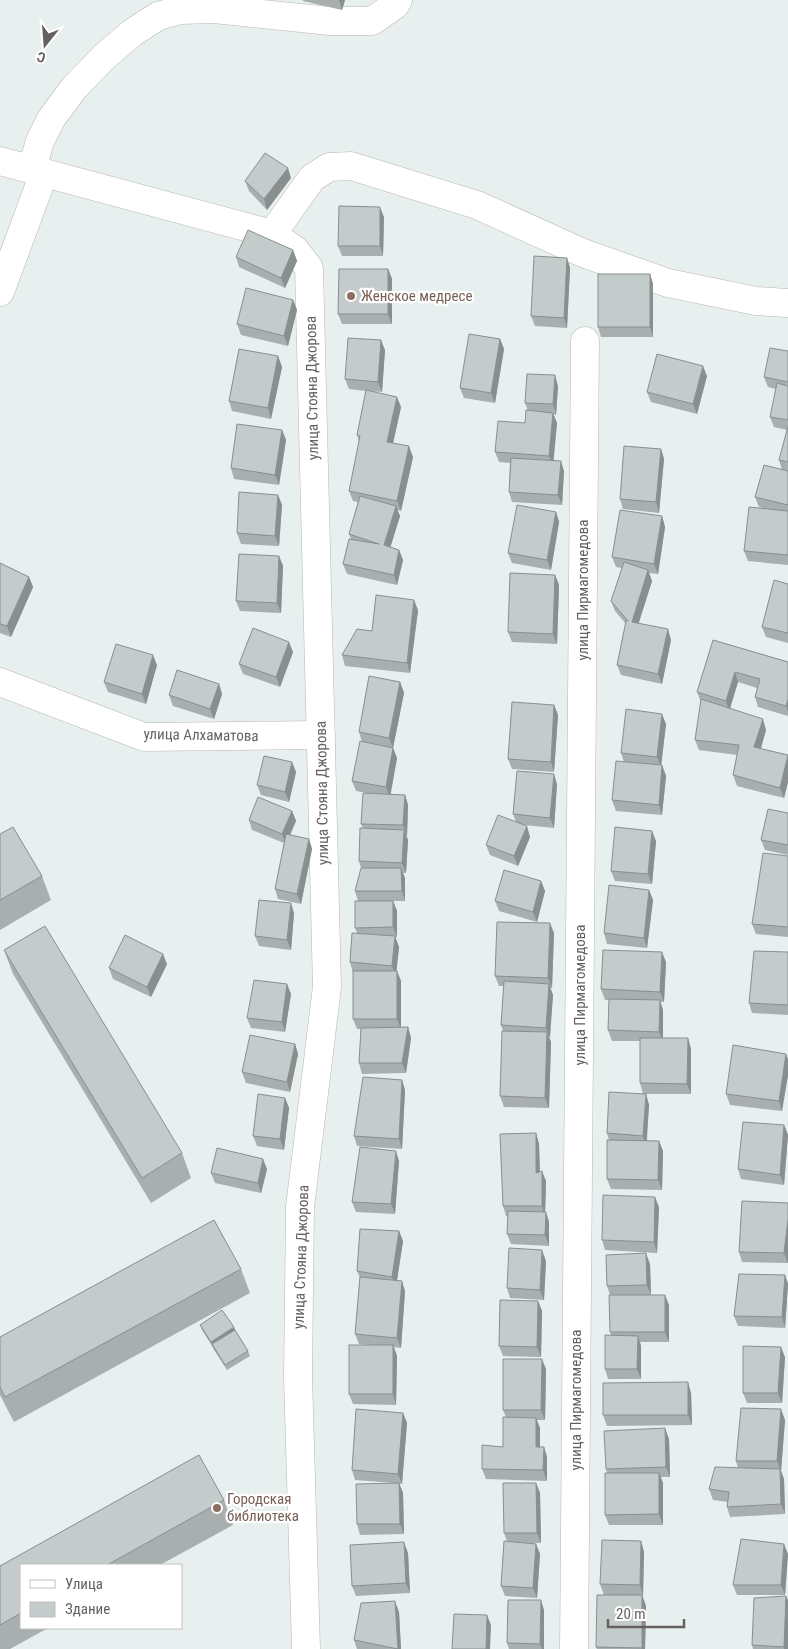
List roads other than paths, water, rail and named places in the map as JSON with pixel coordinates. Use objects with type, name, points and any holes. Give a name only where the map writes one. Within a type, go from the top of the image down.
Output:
[{"type":"street","points":[[0,292],[38,171],[40,141],[51,119],[74,88],[104,57],[125,39],[158,16],[180,10],[214,9],[330,20],[372,21],[395,5],[398,0]]},
{"type":"street","name":"улица Стояна Джорова","points":[[0,161],[272,234],[295,250],[309,268],[327,987],[300,1208],[298,1377],[306,1649]]},
{"type":"street","points":[[272,234],[312,178],[329,167],[351,166],[477,205],[582,253],[668,283],[756,301],[788,303]]},
{"type":"street","name":"улица Пирмагомедова","points":[[574,1649],[585,341]]},
{"type":"street","name":"улица Алхаматова","points":[[0,682],[144,737],[321,736]]},
{"type":"place","name":"Женское медресе","points":[[351,296]]},
{"type":"place","name":"Городская библиотека","points":[[217,1508]]}]
